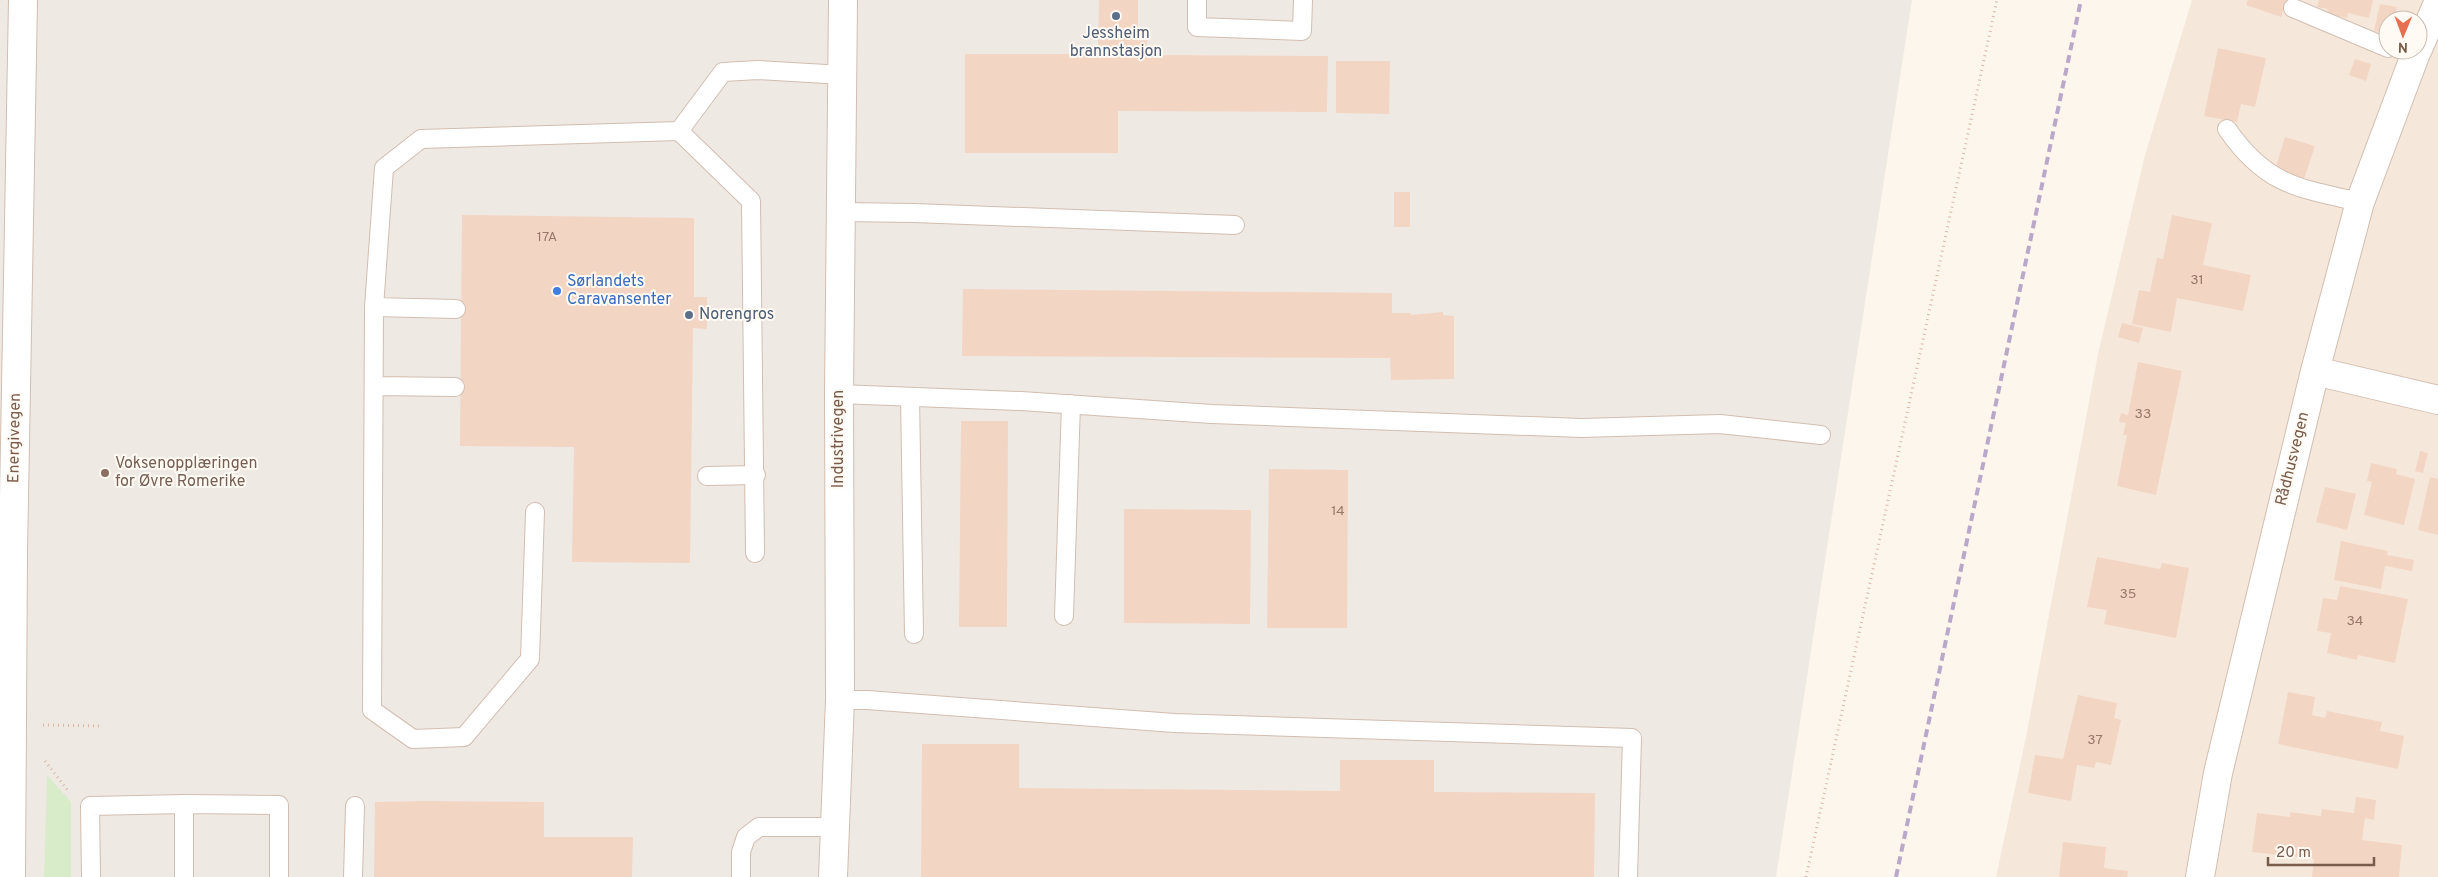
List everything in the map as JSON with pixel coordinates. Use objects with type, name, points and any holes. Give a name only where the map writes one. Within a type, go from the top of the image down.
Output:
[{"type":"street","name":"Energivegen","points":[[11,877],[7,554],[23,0]]},
{"type":"street","name":"Industrivegen","points":[[833,877],[840,700],[839,394],[843,0]]},
{"type":"street","name":"Rådhusvegen","points":[[2428,21],[2438,3]]},
{"type":"street","name":"Rådhusvegen","points":[[2200,877],[2218,773],[2315,371],[2360,202],[2408,60]]},
{"type":"street","points":[[2315,371],[2438,400]]},
{"type":"lane","points":[[1197,0],[1197,27],[1302,31],[1303,0]]},
{"type":"lane","points":[[2293,8],[2378,44]]},
{"type":"lane","points":[[679,131],[723,72],[758,70],[843,75]]},
{"type":"lane","points":[[2227,129],[2243,152],[2272,176],[2305,190],[2360,202]]},
{"type":"lane","points":[[535,512],[530,659],[464,737],[413,739],[372,710],[374,307],[384,168],[421,139],[679,131],[751,201],[756,476],[755,553]]},
{"type":"lane","points":[[840,212],[914,212],[1236,225]]},
{"type":"lane","points":[[374,307],[456,309]]},
{"type":"lane","points":[[374,386],[455,387]]},
{"type":"lane","points":[[839,394],[1071,404],[1212,414],[1581,428],[1720,424],[1821,435]]},
{"type":"lane","points":[[910,397],[914,634]]},
{"type":"lane","points":[[1064,616],[1071,404]]},
{"type":"lane","points":[[707,476],[756,476]]},
{"type":"lane","points":[[840,700],[867,700],[1174,723],[1632,738],[1628,877]]},
{"type":"lane","points":[[184,804],[184,877]]},
{"type":"lane","points":[[91,877],[90,806],[184,804],[279,805],[279,877]]},
{"type":"lane","points":[[353,877],[355,806]]},
{"type":"lane","points":[[741,877],[741,852],[746,837],[759,827],[834,827]]},
{"type":"path","points":[[1806,877],[1997,0]]},
{"type":"path","points":[[8,716],[101,726]]},
{"type":"path","points":[[44,760],[71,795],[90,806]]},
{"type":"shaded area","points":[[0,0],[1912,0],[1776,877],[0,877]]},
{"type":"shaded area","points":[[2192,0],[2438,0],[2438,877],[1996,877],[2026,737],[2098,354],[2145,155]]},
{"type":"green space","points":[[47,775],[71,802],[71,877],[44,877]]},
{"type":"building","points":[[1099,0],[1138,0],[1138,41],[1147,40],[1147,55],[1328,56],[1327,112],[1118,111],[1118,153],[965,153],[965,54],[1098,54]]},
{"type":"building","points":[[2248,0],[2287,0],[2281,17],[2246,5]]},
{"type":"building","points":[[2319,0],[2373,0],[2369,18],[2348,13],[2347,18],[2327,14],[2328,9],[2317,7]]},
{"type":"building","points":[[2380,4],[2397,7],[2396,10],[2379,10]]},
{"type":"building","points":[[2378,13],[2378,32],[2374,31]]},
{"type":"building","points":[[2218,48],[2266,58],[2255,107],[2241,104],[2237,122],[2204,116]]},
{"type":"building","points":[[2355,59],[2371,64],[2366,81],[2349,75]]},
{"type":"building","points":[[1336,61],[1390,61],[1389,114],[1336,113]]},
{"type":"building","points":[[2285,137],[2315,146],[2304,179],[2275,170]]},
{"type":"building","points":[[1394,192],[1410,192],[1410,227],[1394,227]]},
{"type":"building","points":[[462,215],[694,218],[694,297],[707,297],[707,329],[693,328],[690,563],[572,562],[574,447],[460,446]]},
{"type":"building","points":[[2172,215],[2212,223],[2203,265],[2251,275],[2243,311],[2177,298],[2171,332],[2132,324],[2139,290],[2150,292],[2157,258],[2163,259]]},
{"type":"building","points":[[963,289],[1392,293],[1392,313],[1411,313],[1411,315],[1443,312],[1443,315],[1454,316],[1454,379],[1391,380],[1390,358],[962,356]]},
{"type":"building","points":[[2122,323],[2143,328],[2139,343],[2118,337]]},
{"type":"building","points":[[2138,362],[2182,371],[2156,495],[2117,486],[2127,435],[2123,435],[2126,423],[2119,422],[2121,413],[2128,415]]},
{"type":"building","points":[[961,421],[1008,421],[1007,627],[959,627]]},
{"type":"building","points":[[2420,451],[2428,453],[2423,473],[2415,471]]},
{"type":"building","points":[[2371,463],[2397,469],[2396,474],[2415,479],[2404,525],[2364,515],[2372,482],[2367,481]]},
{"type":"building","points":[[1269,469],[1348,470],[1347,628],[1267,628]]},
{"type":"building","points":[[2430,477],[2438,479],[2438,535],[2418,530]]},
{"type":"building","points":[[2325,487],[2356,494],[2347,530],[2316,522]]},
{"type":"building","points":[[1124,509],[1251,510],[1250,624],[1124,623]]},
{"type":"building","points":[[2341,541],[2388,551],[2387,555],[2414,560],[2412,571],[2385,566],[2381,589],[2334,580]]},
{"type":"building","points":[[2097,557],[2160,569],[2162,563],[2189,568],[2176,638],[2104,624],[2107,610],[2087,607]]},
{"type":"building","points":[[2340,586],[2408,599],[2395,663],[2358,655],[2357,660],[2327,653],[2331,633],[2317,631],[2323,598],[2337,600]]},
{"type":"building","points":[[2288,692],[2315,697],[2312,715],[2325,718],[2327,711],[2382,722],[2380,731],[2404,736],[2398,769],[2278,744]]},
{"type":"building","points":[[2078,695],[2117,703],[2114,718],[2121,720],[2111,765],[2096,762],[2094,768],[2077,765],[2071,801],[2028,793],[2035,755],[2063,759]]},
{"type":"building","points":[[922,744],[1019,744],[1019,788],[1340,791],[1340,760],[1434,760],[1434,792],[1595,793],[1594,877],[921,877]]},
{"type":"building","points":[[2356,797],[2376,800],[2374,820],[2365,818],[2362,840],[2402,845],[2399,877],[2312,877],[2314,859],[2252,852],[2257,813],[2290,817],[2290,812],[2321,816],[2322,809],[2354,813]]},
{"type":"building","points":[[375,802],[544,802],[544,837],[633,837],[632,877],[374,877]]},
{"type":"building","points":[[2063,842],[2106,847],[2104,868],[2128,871],[2127,877],[2059,877]]},
{"type":"railway","points":[[1896,877],[2081,0]]},
{"type":"place","name":"Jessheim brannstasjon","points":[[1116,16]]},
{"type":"place","name":"Sørlandets Caravansenter","points":[[557,291]]},
{"type":"place","name":"Norengros","points":[[689,315]]},
{"type":"place","name":"Voksenopplæringen for Øvre Romerike","points":[[105,473]]}]
